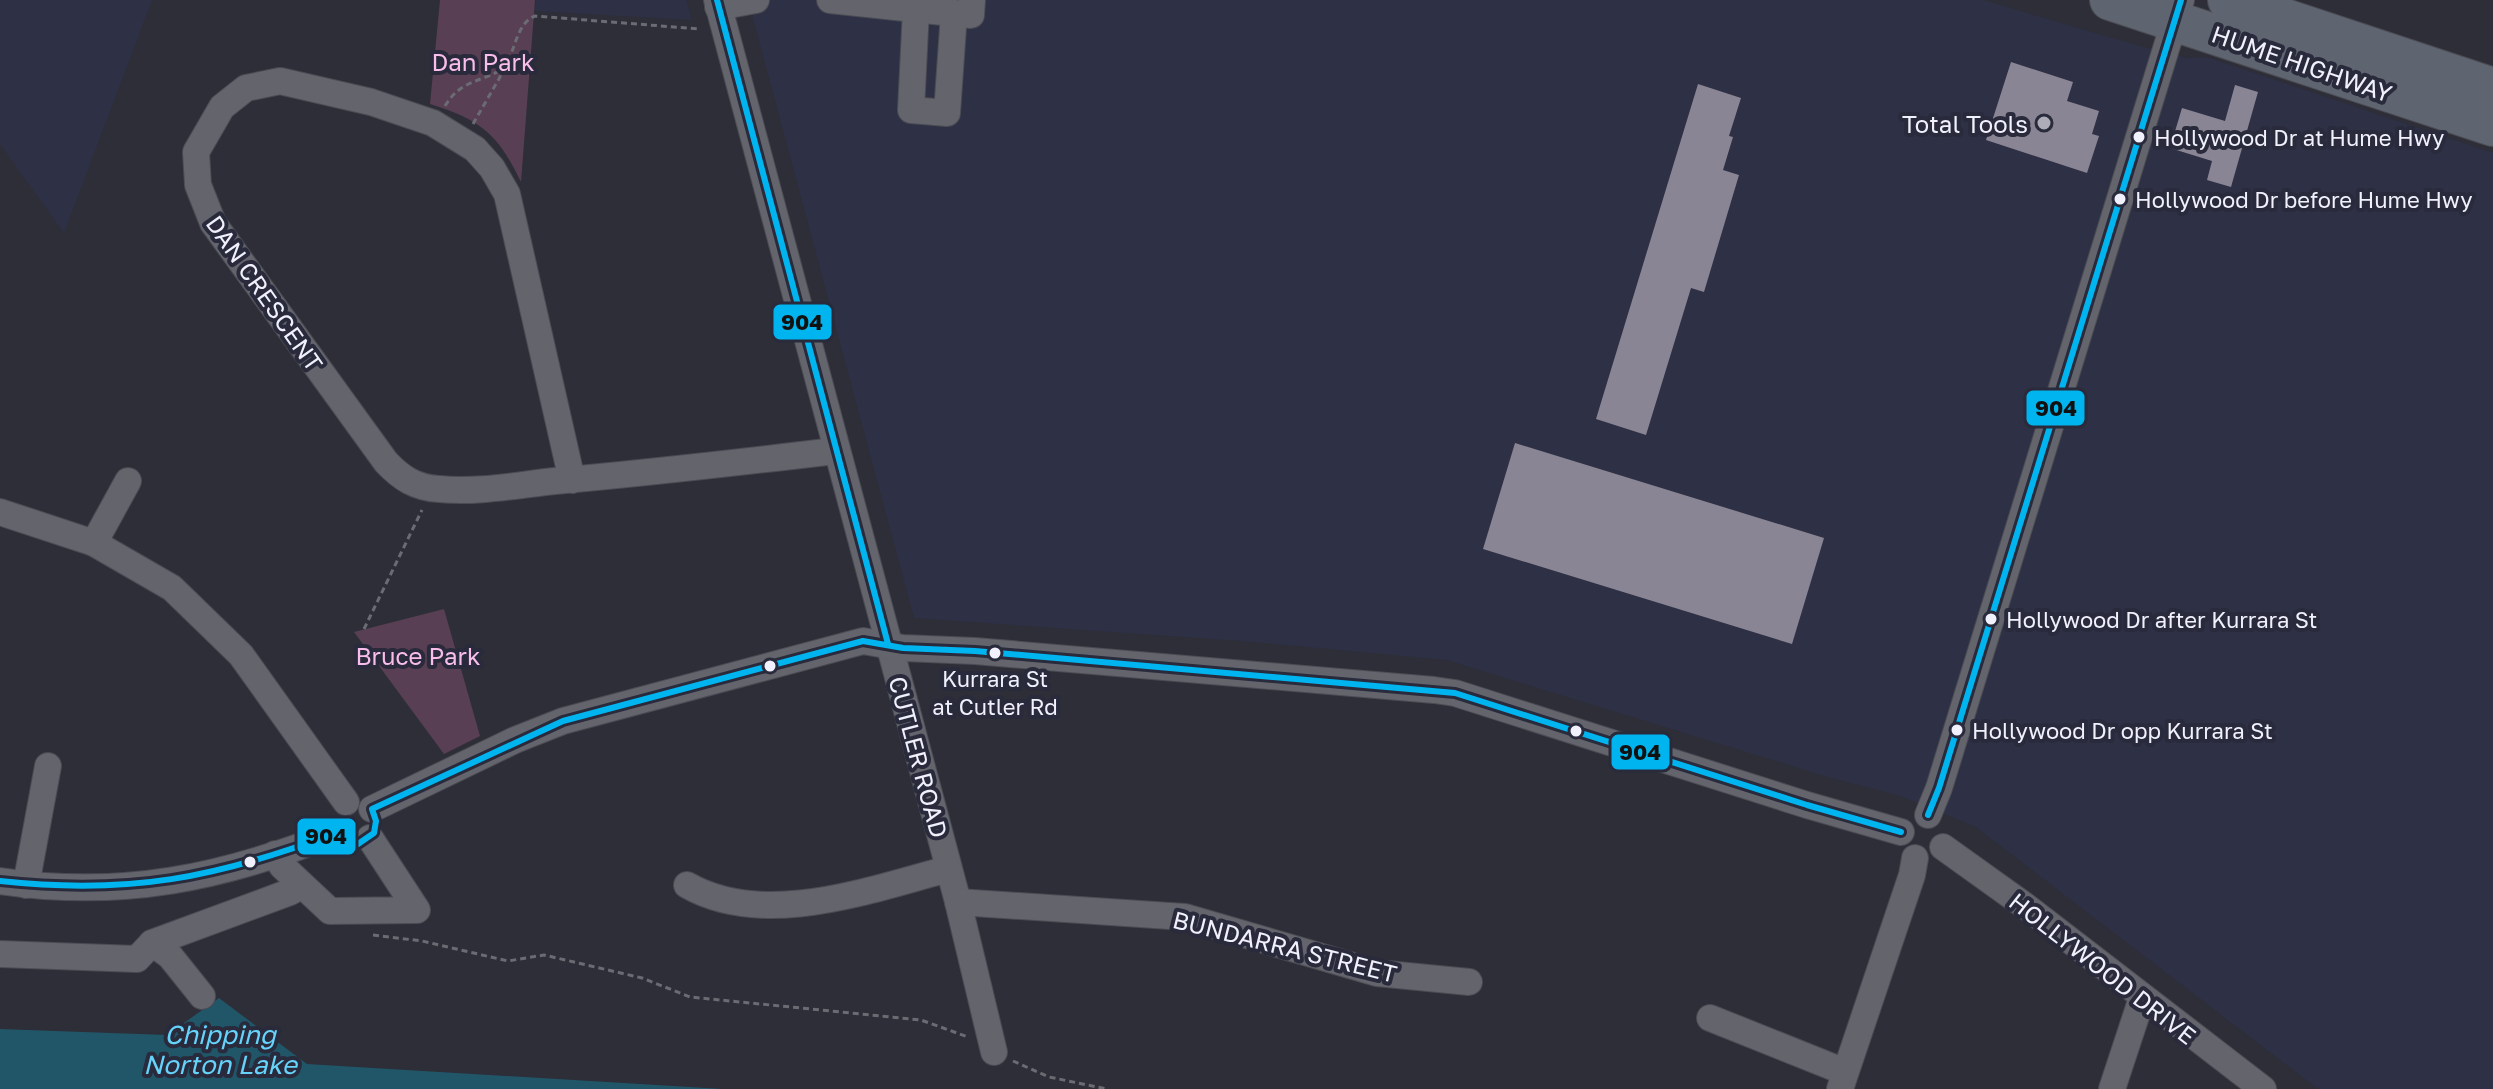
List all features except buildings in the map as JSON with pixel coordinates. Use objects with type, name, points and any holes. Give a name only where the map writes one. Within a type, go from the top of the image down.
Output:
[{"type":"highway","name":"HUME HIGHWAY","points":[[2110,0],[2178,10],[2493,126]]},
{"type":"highway","name":"HUME HIGHWAY","points":[[2228,0],[2493,88]]},
{"type":"street","points":[[718,3],[756,0]]},
{"type":"street","points":[[830,0],[916,9],[963,6],[947,113],[911,110],[916,9]]},
{"type":"street","name":"CUTLER ROAD","points":[[718,3],[835,451],[958,902],[994,1052]]},
{"type":"street","points":[[1928,815],[1949,758],[2178,10]]},
{"type":"street","name":"DAN CRESCENT","points":[[572,480],[507,194],[492,168],[475,149],[435,124],[371,102],[280,81],[246,88],[222,107],[196,152],[198,185],[213,223],[268,302],[399,476],[417,486],[432,489],[464,489],[572,480],[835,451]]},
{"type":"street","points":[[94,543],[128,481]]},
{"type":"street","points":[[0,512],[94,543],[172,588],[241,655],[359,806],[376,821],[370,838],[352,844],[336,833],[333,819],[340,806],[359,806],[563,721],[863,641],[903,648],[975,651],[1455,693],[1901,832]]},
{"type":"street","points":[[48,766],[13,883],[70,889],[147,886],[212,872],[336,833]]},
{"type":"street","points":[[1928,815],[1943,828],[1943,847],[1934,856],[1915,858],[1902,845],[1901,832],[1914,816],[1928,815]]},
{"type":"street","points":[[275,854],[301,886],[330,911],[417,910],[370,838]]},
{"type":"street","name":"HOLLYWOOD DRIVE","points":[[1943,847],[2028,908],[2263,1089]]},
{"type":"street","points":[[1710,1018],[1843,1080],[1915,858]]},
{"type":"street","points":[[687,885],[705,896],[735,902],[803,903],[828,901],[948,869]]},
{"type":"street","points":[[0,954],[137,959],[152,943],[301,886]]},
{"type":"street","name":"BUNDARRA STREET","points":[[958,902],[1185,917],[1377,973],[1469,982]]},
{"type":"street","points":[[152,943],[170,956],[202,996]]},
{"type":"street","points":[[2112,1089],[2142,998]]},
{"type":"path","points":[[435,124],[451,96],[467,83],[500,71],[508,63],[528,18],[535,16],[700,29]]},
{"type":"path","points":[[464,141],[497,83],[500,71]]},
{"type":"path","points":[[364,629],[432,489]]},
{"type":"path","points":[[369,934],[422,941],[508,961],[544,955],[572,960],[642,978],[690,997],[921,1020],[956,1031],[1049,1077],[1107,1089]]},
{"type":"shaded area","points":[[0,0],[152,0],[64,233],[0,144]]},
{"type":"shaded area","points":[[536,0],[686,0],[692,20],[535,11]]},
{"type":"shaded area","points":[[748,0],[1983,0],[2136,45],[2188,58],[2207,57],[2493,153],[2493,1089],[2318,1089],[1976,827],[1901,796],[1828,777],[1447,660],[1242,641],[914,618]]},
{"type":"green space","name":"Dan Park","points":[[440,0],[535,0],[521,182],[496,140],[486,131],[462,116],[430,104]]},
{"type":"green space","name":"Bruce Park","points":[[444,609],[480,736],[444,754],[354,632]]},
{"type":"water","name":"Chipping Norton Lake","points":[[219,998],[307,1064],[723,1089],[0,1089],[0,1029],[167,1035]]},
{"type":"transit line","name":"904","points":[[717,0],[888,644]]},
{"type":"transit line","name":"904","points":[[1928,815],[1939,788],[2181,0]]},
{"type":"transit line","name":"904","points":[[0,881],[90,886],[131,884],[211,872],[336,833],[345,842],[358,844],[374,833],[376,821],[372,809],[563,721],[863,641],[903,648],[975,651],[1455,693],[1901,832]]},
{"type":"place","name":"Total Tools","points":[[2044,123]]},
{"type":"place","name":"Hollywood Dr at Hume Hwy","points":[[2139,137]]},
{"type":"place","name":"Hollywood Dr before Hume Hwy","points":[[2120,199]]},
{"type":"place","name":"Hollywood Dr after Kurrara St","points":[[1991,619]]},
{"type":"place","name":"Kurrara St at Cutler Rd","points":[[995,653]]},
{"type":"place","name":"Hollywood Dr opp Kurrara St","points":[[1957,730]]}]
